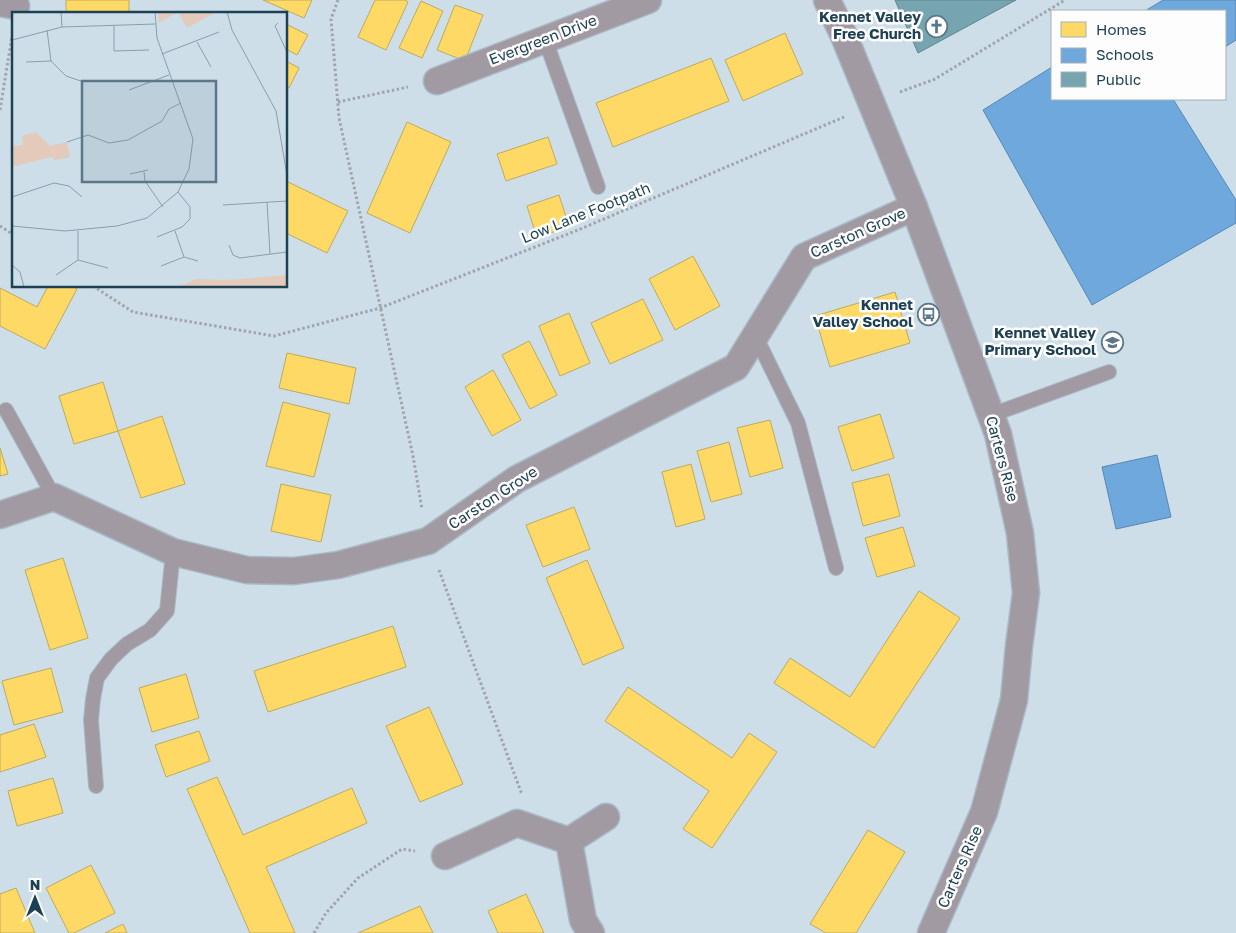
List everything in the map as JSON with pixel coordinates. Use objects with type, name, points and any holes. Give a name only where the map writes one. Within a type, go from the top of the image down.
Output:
[{"type":"street","name":"Evergreen Drive","points":[[437,81],[648,0]]},
{"type":"street","name":"Carters Rise","points":[[827,0],[844,36],[914,207],[998,434],[1020,533],[1026,593],[1018,646],[1014,700],[984,812],[931,933]]},
{"type":"street","name":"Carston Grove","points":[[54,497],[173,552],[247,570],[294,571],[338,565],[428,541],[517,479],[736,367],[804,257],[914,207]]},
{"type":"street","points":[[0,515],[54,497]]},
{"type":"street","points":[[569,841],[606,817]]},
{"type":"street","points":[[445,856],[517,823],[569,841]]},
{"type":"street","points":[[569,841],[583,920],[591,933]]},
{"type":"lane","points":[[545,39],[598,187]]},
{"type":"lane","points":[[756,335],[798,423],[836,568]]},
{"type":"lane","points":[[991,415],[1109,372]]},
{"type":"lane","points":[[6,410],[54,497]]},
{"type":"lane","points":[[96,786],[92,699],[98,678],[111,659],[127,644],[150,630],[167,611],[173,552]]},
{"type":"path","points":[[338,0],[331,19],[339,118],[413,456],[428,541],[521,792],[528,799]]},
{"type":"path","name":"Low Lane Footpath","points":[[96,288],[133,312],[274,336],[380,308],[578,230],[836,121],[871,102],[935,79],[1065,0]]},
{"type":"path","points":[[0,110],[10,13]]},
{"type":"path","points":[[338,102],[437,81]]},
{"type":"path","points":[[0,226],[12,234]]},
{"type":"path","points":[[314,933],[326,912],[358,878],[402,849],[445,856]]},
{"type":"building: Homes","points":[[66,0],[129,0],[129,12],[66,12]]},
{"type":"building: Homes","points":[[263,0],[312,0],[304,18]]},
{"type":"building: Homes","points":[[375,0],[405,0],[408,2],[386,50],[358,37]]},
{"type":"building: Homes","points":[[421,1],[443,11],[422,58],[399,48]]},
{"type":"building: Homes","points":[[455,5],[483,15],[465,61],[437,50]]},
{"type":"building: Homes","points":[[288,25],[308,35],[297,55],[288,50]]},
{"type":"building: Homes","points":[[785,33],[803,74],[743,101],[725,60]]},
{"type":"building: Homes","points":[[711,58],[729,101],[613,147],[596,103]]},
{"type":"building: Homes","points":[[288,62],[299,68],[288,88]]},
{"type":"building: Homes","points":[[407,122],[451,142],[410,233],[367,213]]},
{"type":"building: Homes","points":[[548,137],[557,164],[506,181],[497,154]]},
{"type":"building: Homes","points":[[288,182],[348,211],[327,253],[288,234]]},
{"type":"building: Homes","points":[[559,195],[569,226],[537,238],[527,206]]},
{"type":"building: Homes","points":[[693,256],[720,306],[675,330],[649,279]]},
{"type":"building: Homes","points":[[0,288],[37,307],[47,288],[77,289],[45,349],[0,326]]},
{"type":"building: Homes","points":[[895,292],[910,343],[830,367],[815,316]]},
{"type":"building: Homes","points":[[643,299],[663,340],[610,364],[591,323]]},
{"type":"building: Homes","points":[[569,313],[590,363],[560,376],[539,326]]},
{"type":"building: Homes","points":[[529,341],[557,395],[530,409],[502,355]]},
{"type":"building: Homes","points":[[287,353],[356,368],[349,404],[279,388]]},
{"type":"building: Homes","points":[[493,370],[521,420],[492,436],[465,387]]},
{"type":"building: Homes","points":[[103,382],[118,431],[74,444],[59,396]]},
{"type":"building: Homes","points":[[283,402],[330,414],[314,477],[266,466]]},
{"type":"building: Homes","points":[[880,414],[894,458],[852,471],[838,427]]},
{"type":"building: Homes","points":[[162,416],[185,484],[141,498],[118,431]]},
{"type":"building: Homes","points":[[770,420],[783,468],[750,477],[737,428]]},
{"type":"building: Homes","points":[[729,442],[742,494],[711,502],[697,451]]},
{"type":"building: Homes","points":[[0,448],[8,474],[0,476]]},
{"type":"building: Homes","points":[[691,464],[705,519],[676,527],[662,472]]},
{"type":"building: Homes","points":[[889,474],[900,516],[863,526],[852,483]]},
{"type":"building: Homes","points":[[281,484],[331,495],[321,542],[271,531]]},
{"type":"building: Homes","points":[[574,507],[590,549],[543,567],[526,525]]},
{"type":"building: Homes","points":[[903,527],[915,566],[877,577],[865,538]]},
{"type":"building: Homes","points":[[63,558],[88,638],[50,650],[25,570]]},
{"type":"building: Homes","points":[[587,560],[624,648],[583,665],[546,578]]},
{"type":"building: Homes","points":[[919,591],[960,618],[874,748],[774,683],[790,658],[850,697]]},
{"type":"building: Homes","points":[[393,626],[406,667],[268,712],[254,671]]},
{"type":"building: Homes","points":[[51,668],[63,712],[14,725],[2,681]]},
{"type":"building: Homes","points":[[186,674],[199,718],[152,732],[139,688]]},
{"type":"building: Homes","points":[[628,687],[732,758],[749,733],[777,752],[712,848],[683,829],[709,791],[605,721]]},
{"type":"building: Homes","points":[[429,707],[463,784],[420,802],[386,726]]},
{"type":"building: Homes","points":[[34,724],[46,757],[0,772],[0,735]]},
{"type":"building: Homes","points":[[199,731],[210,761],[166,777],[155,745]]},
{"type":"building: Homes","points":[[217,777],[243,835],[352,788],[367,823],[266,867],[295,933],[250,933],[187,789]]},
{"type":"building: Homes","points":[[53,778],[63,813],[17,826],[8,791]]},
{"type":"building: Homes","points":[[868,830],[905,852],[856,933],[826,933],[810,924]]},
{"type":"building: Homes","points":[[91,865],[115,913],[74,933],[69,933],[46,888]]},
{"type":"building: Homes","points":[[16,888],[35,933],[0,933],[0,894]]},
{"type":"building: Homes","points":[[526,894],[544,933],[498,933],[488,911]]},
{"type":"building: Homes","points":[[420,906],[433,933],[358,933]]},
{"type":"building: Homes","points":[[123,924],[127,933],[105,933]]},
{"type":"building: Schools","points":[[1163,0],[1236,0],[1236,40],[1226,46],[1226,10],[1147,10]]},
{"type":"building: Schools","name":"Kennet Valley Primary School","points":[[1051,68],[1051,100],[1174,100],[1236,200],[1236,223],[1092,305],[983,110]]},
{"type":"building: Schools","points":[[1157,455],[1171,517],[1116,529],[1102,467]]},
{"type":"building: Public","name":"Kennet Valley Free Church","points":[[895,0],[1016,0],[918,53]]},
{"type":"place","name":"Kennet Valley Free Church","points":[[937,26]]},
{"type":"place","name":"Kennet Valley School","points":[[929,314]]},
{"type":"place","name":"Kennet Valley Primary School","points":[[1112,342]]}]
